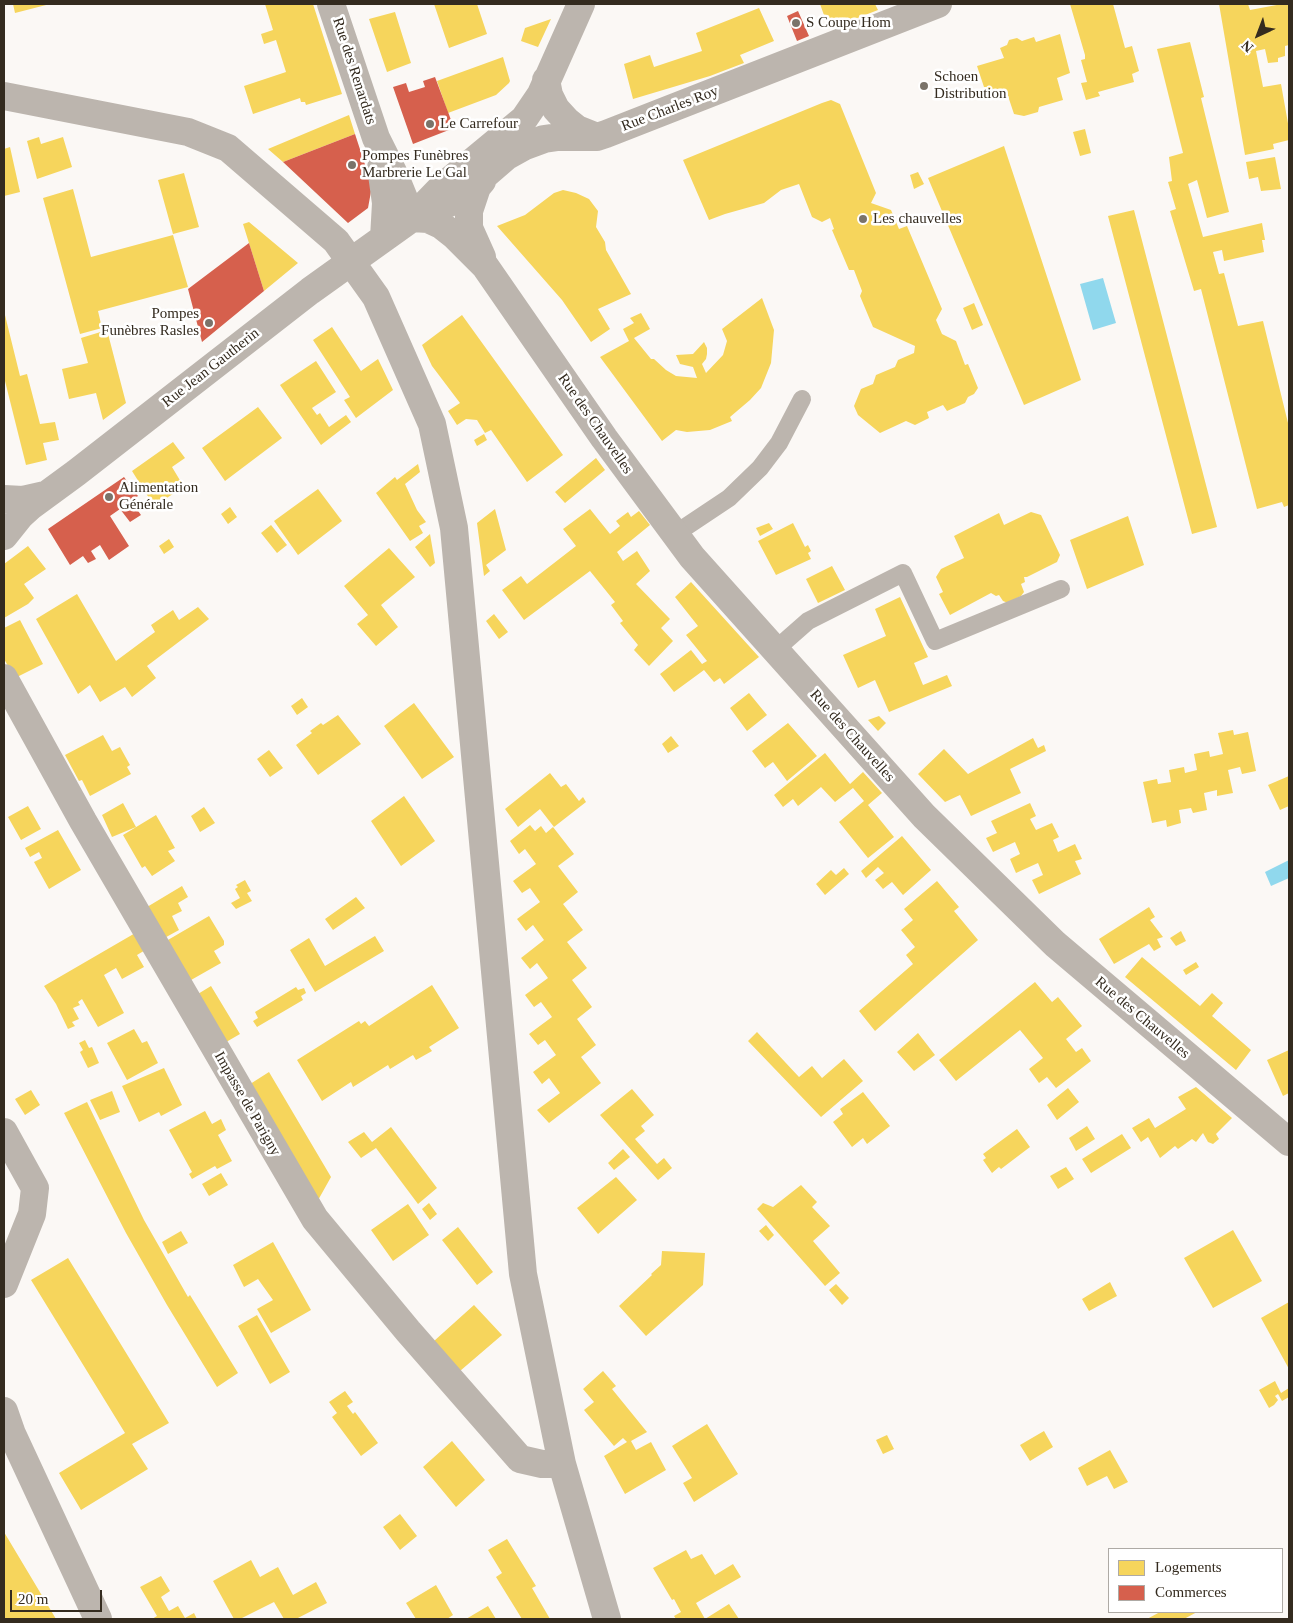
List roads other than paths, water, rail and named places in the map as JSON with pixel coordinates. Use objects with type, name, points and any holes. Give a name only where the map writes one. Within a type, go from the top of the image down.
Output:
[{"type":"street","name":"Rue des Renardats","points":[[332,4],[376,138],[394,174],[412,218]]},
{"type":"street","points":[[412,218],[442,186],[524,119],[537,101],[580,4]]},
{"type":"street","name":"Rue Charles Roy","points":[[412,218],[456,200],[507,156],[525,146],[544,139],[558,137],[597,137],[938,4]]},
{"type":"street","points":[[546,80],[549,96],[567,121],[577,129],[597,137]]},
{"type":"street","points":[[4,96],[188,132],[228,148],[336,241],[376,297],[432,424],[454,528],[523,1274],[562,1464],[608,1619]]},
{"type":"street","name":"Rue des Renardats","points":[[376,138],[386,203],[384,238]]},
{"type":"street","name":"Rue des Chauvelles","points":[[485,266],[469,228],[469,211],[477,187],[493,168],[507,156]]},
{"type":"street","name":"Rue Jean Gautherin","points":[[4,499],[23,500],[45,495],[310,291],[412,218]]},
{"type":"street","name":"Rue des Chauvelles","points":[[412,218],[428,220],[441,225],[485,266],[604,438],[692,557],[924,816],[1055,944],[1289,1142]]},
{"type":"street","points":[[4,528],[45,495]]},
{"type":"street","name":"Impasse de Parigny","points":[[4,678],[83,820],[314,1219],[408,1331],[520,1459],[542,1464],[562,1464]]},
{"type":"street","points":[[4,1132],[35,1188],[32,1214],[4,1284]]},
{"type":"street","points":[[4,1411],[12,1434],[98,1619]]},
{"type":"lane","points":[[675,534],[730,498],[760,468],[779,443],[802,399]]},
{"type":"lane","points":[[775,650],[808,621],[903,573],[935,641],[1061,589]]},
{"type":"water","points":[[1103,278],[1116,323],[1093,330],[1080,284]]},
{"type":"water","points":[[1289,860],[1289,878],[1271,886],[1265,872]]},
{"type":"place","name":"S Coupe Hom","points":[[796,23]]},
{"type":"place","name":"Schoen Distribution","points":[[924,86]]},
{"type":"place","name":"Le Carrefour","points":[[430,124]]},
{"type":"place","name":"Pompes Funèbres Marbrerie Le Gal","points":[[352,165]]},
{"type":"place","name":"Les chauvelles","points":[[863,219]]},
{"type":"place","name":"Pompes Funèbres Rasles","points":[[209,323]]},
{"type":"place","name":"Alimentation Générale","points":[[109,497]]}]
